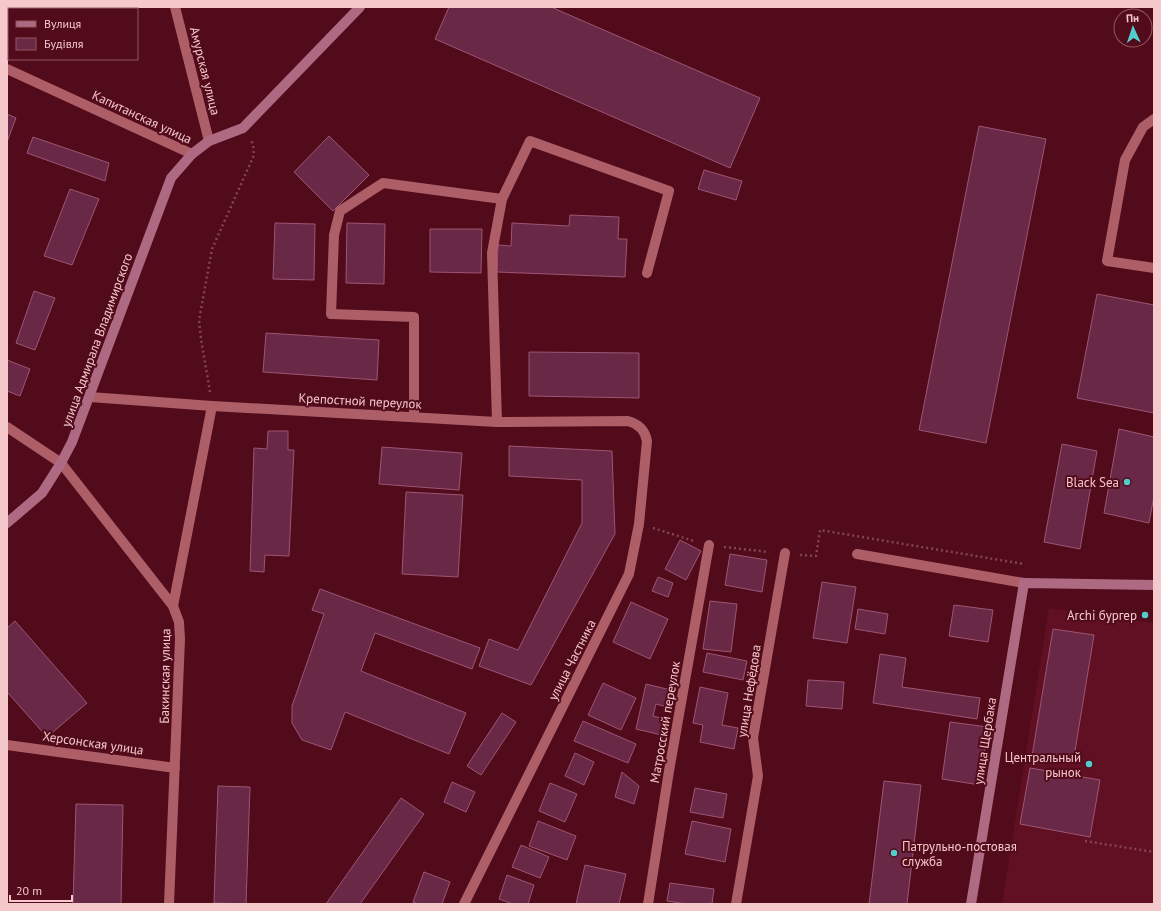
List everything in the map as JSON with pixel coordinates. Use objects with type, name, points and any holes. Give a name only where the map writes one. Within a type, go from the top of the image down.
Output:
[{"type":"main road","name":"Капитанская улица","points":[[192,154],[209,141],[244,128],[360,7]]},
{"type":"main road","name":"улица Адмирала Владимирского","points":[[7,523],[42,493],[72,442],[171,178],[192,154]]},
{"type":"main road","points":[[1024,583],[1154,585]]},
{"type":"main road","name":"улица Щербака","points":[[971,904],[1024,583]]},
{"type":"street","name":"Амурская улица","points":[[175,7],[209,141]]},
{"type":"street","name":"Капитанская улица","points":[[7,69],[192,154]]},
{"type":"street","points":[[1154,119],[1143,127],[1125,160],[1108,261],[1154,268]]},
{"type":"street","points":[[497,422],[492,254],[502,199],[530,142],[669,191],[647,273]]},
{"type":"street","points":[[414,417],[414,317],[331,314],[334,234],[340,211],[383,183],[502,199]]},
{"type":"street","name":"Крепостной переулок","points":[[90,397],[212,406],[497,422],[628,421]]},
{"type":"street","points":[[173,606],[212,406]]},
{"type":"street","name":"улица Частника","points":[[464,904],[629,574],[639,524],[647,441],[644,430],[628,421]]},
{"type":"street","name":"Бакинская улица","points":[[7,427],[61,463],[173,606],[179,622],[180,639],[169,904]]},
{"type":"street","name":"Матросский переулок","points":[[648,904],[669,771],[709,545]]},
{"type":"street","name":"улица Нефёдова","points":[[736,904],[758,776],[753,738],[785,553]]},
{"type":"street","points":[[857,554],[1024,583]]},
{"type":"street","name":"Херсонская улица","points":[[7,745],[175,768]]},
{"type":"path","points":[[212,406],[199,320],[212,249],[254,154],[253,144],[244,128]]},
{"type":"path","points":[[1085,841],[1154,852]]},
{"type":"shaded area","name":"Центральный рынок","points":[[1049,608],[1154,623],[1154,904],[1002,904]]},
{"type":"building","points":[[449,7],[551,7],[760,98],[730,168],[435,39]]},
{"type":"building","points":[[7,114],[16,118],[7,142]]},
{"type":"building","points":[[979,126],[1046,139],[986,443],[919,430]]},
{"type":"building","points":[[329,136],[369,175],[333,211],[294,172]]},
{"type":"building","points":[[33,137],[109,163],[105,181],[27,153]]},
{"type":"building","points":[[704,170],[742,181],[736,200],[698,189]]},
{"type":"building","points":[[70,189],[99,199],[72,265],[44,256]]},
{"type":"building","points":[[570,215],[619,217],[618,239],[627,239],[625,277],[497,272],[498,245],[511,246],[512,223],[569,226]]},
{"type":"building","points":[[275,223],[315,224],[314,280],[273,279]]},
{"type":"building","points":[[347,223],[385,224],[384,284],[346,283]]},
{"type":"building","points":[[430,229],[482,229],[481,273],[430,272]]},
{"type":"building","points":[[34,291],[55,298],[35,350],[16,343]]},
{"type":"building","points":[[1097,294],[1154,305],[1154,413],[1077,398]]},
{"type":"building","points":[[266,333],[379,340],[377,380],[263,372]]},
{"type":"building","points":[[529,352],[639,353],[639,398],[529,396]]},
{"type":"building","points":[[7,360],[30,369],[20,396],[7,391]]},
{"type":"building","points":[[1119,429],[1154,437],[1154,496],[1149,523],[1104,513]]},
{"type":"building","points":[[268,431],[288,431],[288,450],[294,450],[289,556],[265,555],[264,572],[250,571],[254,448],[267,449]]},
{"type":"building","points":[[1062,444],[1097,451],[1080,549],[1044,542]]},
{"type":"building","points":[[509,446],[612,451],[615,534],[531,685],[479,666],[489,639],[518,650],[582,523],[582,480],[509,476]]},
{"type":"building","points":[[382,447],[462,453],[459,490],[379,484]]},
{"type":"building","points":[[406,492],[463,495],[458,577],[402,574]]},
{"type":"building","points":[[680,540],[701,551],[686,580],[665,569]]},
{"type":"building","points":[[730,554],[767,560],[762,592],[725,585]]},
{"type":"building","points":[[658,577],[673,583],[668,597],[652,591]]},
{"type":"building","points":[[822,582],[856,587],[847,643],[813,638]]},
{"type":"building","points":[[320,589],[480,648],[472,669],[375,633],[361,671],[466,713],[449,754],[345,712],[331,750],[302,740],[292,723],[292,706],[324,614],[312,610]]},
{"type":"building","points":[[710,601],[737,604],[731,652],[703,649]]},
{"type":"building","points":[[631,602],[668,619],[650,659],[613,642]]},
{"type":"building","points":[[954,605],[993,610],[988,642],[949,636]]},
{"type":"building","points":[[858,609],[888,614],[885,634],[855,629]]},
{"type":"building","points":[[15,621],[87,703],[47,737],[7,692],[7,628]]},
{"type":"building","points":[[1053,629],[1094,635],[1073,763],[1032,756]]},
{"type":"building","points":[[707,653],[747,661],[743,680],[703,672]]},
{"type":"building","points":[[880,654],[906,658],[902,687],[980,698],[977,719],[873,703]]},
{"type":"building","points":[[808,680],[844,682],[842,709],[806,706]]},
{"type":"building","points":[[603,683],[636,698],[621,730],[588,715]]},
{"type":"building","points":[[646,684],[675,691],[671,708],[656,704],[653,716],[669,720],[666,736],[636,729]]},
{"type":"building","points":[[700,687],[728,693],[722,725],[738,728],[734,749],[700,742],[703,725],[693,723]]},
{"type":"building","points":[[502,713],[516,722],[481,775],[467,766]]},
{"type":"building","points":[[583,721],[636,744],[628,763],[574,741]]},
{"type":"building","points":[[950,722],[988,727],[980,785],[942,779]]},
{"type":"building","points":[[575,753],[594,762],[584,785],[565,776]]},
{"type":"building","points":[[1030,768],[1100,780],[1090,837],[1020,824]]},
{"type":"building","points":[[622,772],[639,786],[634,804],[615,797]]},
{"type":"building","points":[[884,781],[921,785],[907,904],[869,904]]},
{"type":"building","points":[[452,782],[475,792],[466,812],[444,802]]},
{"type":"building","points":[[550,783],[577,794],[565,822],[539,811]]},
{"type":"building","points":[[218,786],[250,787],[246,904],[214,903]]},
{"type":"building","points":[[695,788],[727,794],[723,818],[690,812]]},
{"type":"building","points":[[401,798],[424,814],[360,904],[326,904]]},
{"type":"building","points":[[76,804],[123,805],[121,904],[73,904]]},
{"type":"building","points":[[538,821],[576,836],[567,860],[529,846]]},
{"type":"building","points":[[692,821],[731,829],[725,862],[685,854]]},
{"type":"building","points":[[521,845],[549,857],[540,878],[512,867]]},
{"type":"building","points":[[585,865],[626,874],[619,904],[576,904]]},
{"type":"building","points":[[424,872],[450,882],[442,904],[418,904],[413,902]]},
{"type":"building","points":[[507,875],[534,885],[528,904],[513,904],[499,899]]},
{"type":"building","points":[[670,883],[714,889],[712,904],[686,904],[667,901]]},
{"type":"place","name":"Black Sea","points":[[1127,482]]},
{"type":"place","name":"Archi бургер","points":[[1145,615]]},
{"type":"place","name":"Центральный рынок","points":[[1089,764]]},
{"type":"place","name":"Патрульно-постовая служба","points":[[894,853]]}]
